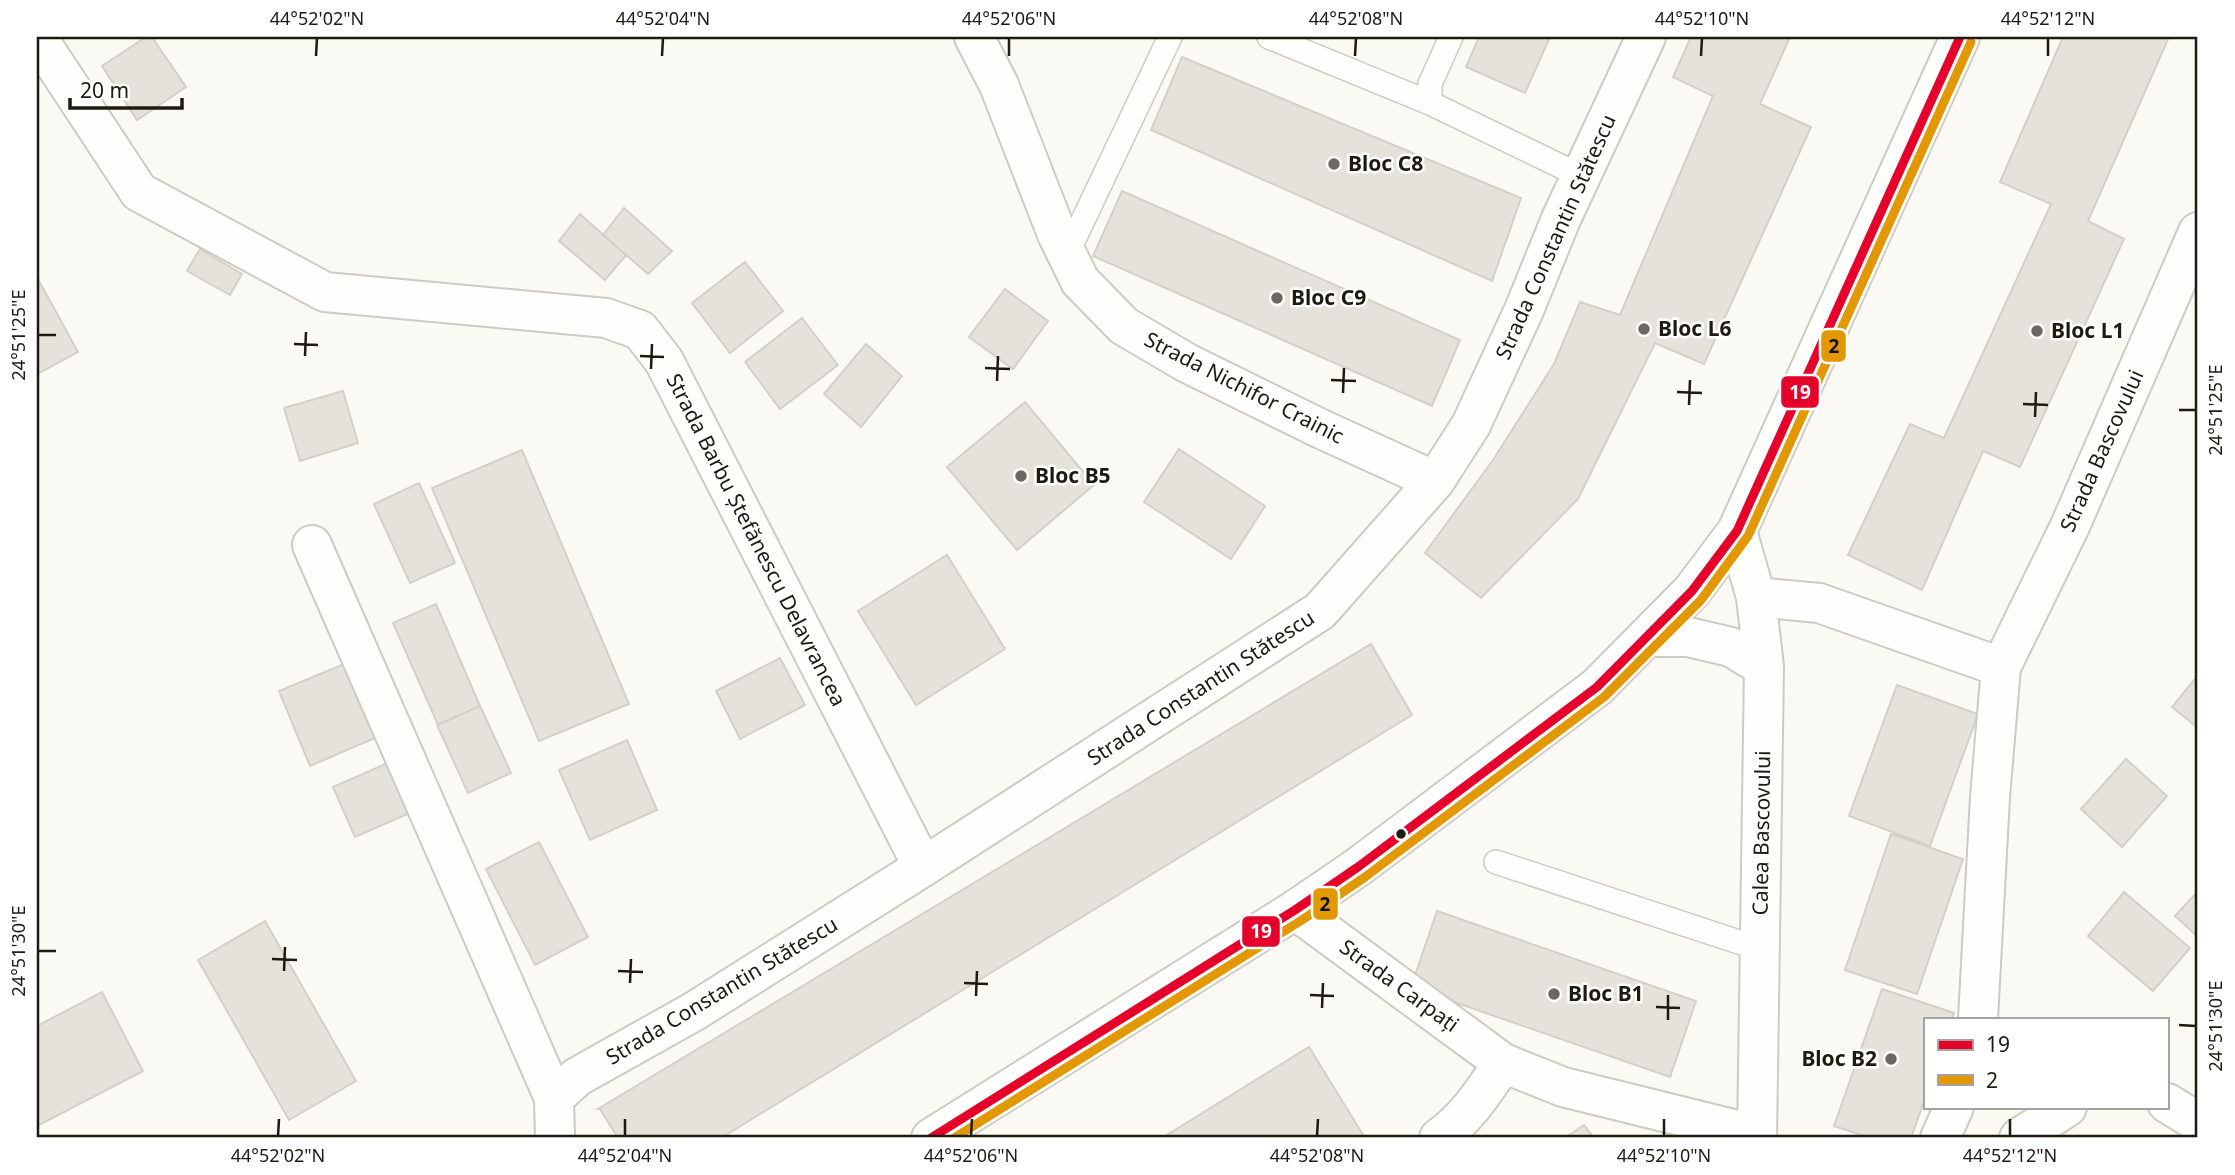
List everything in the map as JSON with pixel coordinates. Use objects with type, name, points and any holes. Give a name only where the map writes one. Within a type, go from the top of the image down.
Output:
[{"type":"street","name":"Strada Barbu Ștefănescu Delavrancea","points":[[37,37],[139,192],[325,292],[606,318],[640,330],[664,360],[923,867]]},
{"type":"street","name":"Strada Nichifor Crainic","points":[[974,37],[999,85],[1057,234],[1080,281],[1124,327],[1186,363],[1435,481]]},
{"type":"street","name":"Strada Constantin Stătescu","points":[[554,1098],[577,1076],[693,1012],[1320,611],[1435,481],[1471,425],[1581,176],[1646,37]]},
{"type":"street","points":[[931,1138],[1295,910],[1358,867],[1597,687],[1692,592],[1737,531],[1960,37]]},
{"type":"street","name":"Strada Bascovului","points":[[1978,1018],[1990,797],[2001,667],[2070,526],[2198,232]]},
{"type":"street","name":"Calea Bascovului","points":[[1737,531],[1756,597],[1764,667],[1757,1136]]},
{"type":"street","points":[[312,545],[554,1098],[555,1138]]},
{"type":"street","points":[[1756,597],[1819,603],[2001,667]]},
{"type":"street","points":[[1647,637],[1688,637],[1731,647],[1764,667]]},
{"type":"street","name":"Strada Carpați","points":[[1295,910],[1503,1063],[1563,1087],[1757,1136]]},
{"type":"street","points":[[1439,1138],[1454,1128],[1475,1105],[1503,1063]]},
{"type":"street","points":[[2168,1103],[2198,1122]]},
{"type":"street","points":[[1940,1138],[1954,1108]]},
{"type":"street","points":[[2019,1138],[2065,1108]]},
{"type":"lane","points":[[1067,254],[1170,37]]},
{"type":"lane","points":[[1269,37],[1430,103],[1581,176]]},
{"type":"lane","points":[[1430,103],[1430,85],[1451,37]]},
{"type":"lane","points":[[1496,862],[1760,949]]},
{"type":"building","points":[[146,37],[152,37],[186,87],[137,120],[102,66]]},
{"type":"building","points":[[1479,37],[1550,37],[1525,93],[1466,67]]},
{"type":"building","name":"Bloc L6","points":[[1691,37],[1790,37],[1760,104],[1811,127],[1704,364],[1655,343],[1578,499],[1481,598],[1425,553],[1493,460],[1554,364],[1580,302],[1620,315],[1713,96],[1673,77]]},
{"type":"building","name":"Bloc L1","points":[[2063,37],[2169,37],[2088,221],[2124,239],[2020,467],[1983,451],[1922,590],[1848,555],[1910,424],[1944,438],[2051,204],[2000,182]]},
{"type":"building","name":"Bloc C8","points":[[1182,57],[1521,198],[1492,281],[1151,130]]},
{"type":"building","name":"Bloc C9","points":[[1122,191],[1460,340],[1432,406],[1093,256]]},
{"type":"building","points":[[624,208],[672,251],[648,274],[603,235]]},
{"type":"building","points":[[580,214],[626,255],[605,280],[559,241]]},
{"type":"building","points":[[200,249],[242,274],[230,295],[187,271]]},
{"type":"building","points":[[745,262],[783,311],[730,353],[692,303]]},
{"type":"building","points":[[37,280],[78,352],[37,374]]},
{"type":"building","points":[[1005,289],[1048,321],[1013,369],[969,337]]},
{"type":"building","points":[[802,318],[838,365],[780,409],[745,362]]},
{"type":"building","points":[[866,344],[902,376],[861,427],[824,394]]},
{"type":"building","points":[[343,391],[358,443],[300,461],[284,408]]},
{"type":"building","name":"Bloc B5","points":[[1025,402],[1094,485],[1017,550],[947,467]]},
{"type":"building","points":[[1179,449],[1265,506],[1231,559],[1144,502]]},
{"type":"building","points":[[522,450],[629,704],[539,741],[432,488]]},
{"type":"building","points":[[419,483],[455,563],[410,583],[374,504]]},
{"type":"building","points":[[947,555],[1005,649],[916,705],[858,611]]},
{"type":"building","points":[[436,604],[480,706],[438,725],[393,623]]},
{"type":"building","points":[[1371,644],[1412,715],[721,1138],[618,1138],[598,1109]]},
{"type":"building","points":[[780,658],[805,705],[740,739],[716,691]]},
{"type":"building","points":[[344,664],[375,738],[310,766],[279,691]]},
{"type":"building","points":[[2198,675],[2198,728],[2172,707]]},
{"type":"building","points":[[1897,685],[1978,714],[1930,846],[1849,816]]},
{"type":"building","points":[[480,706],[511,773],[468,793],[437,725]]},
{"type":"building","points":[[627,740],[657,810],[590,840],[559,770]]},
{"type":"building","points":[[2126,759],[2167,796],[2122,847],[2081,809]]},
{"type":"building","points":[[390,762],[412,812],[355,837],[333,787]]},
{"type":"building","points":[[1891,834],[1963,859],[1917,994],[1845,970]]},
{"type":"building","points":[[539,842],[588,937],[535,965],[486,869]]},
{"type":"building","points":[[2198,891],[2198,937],[2175,916]]},
{"type":"building","points":[[2124,892],[2190,948],[2153,991],[2088,936]]},
{"type":"building","name":"Bloc B1","points":[[1437,911],[1696,1001],[1670,1077],[1411,987]]},
{"type":"building","points":[[265,921],[356,1081],[289,1120],[198,960]]},
{"type":"building","name":"Bloc B2","points":[[1882,989],[1954,1013],[1952,1018],[1924,1018],[1924,1101],[1911,1138],[1871,1138],[1834,1126]]},
{"type":"building","points":[[102,992],[143,1071],[37,1126],[37,1026]]},
{"type":"building","points":[[1309,1047],[1365,1138],[1162,1138]]},
{"type":"building","points":[[1584,1125],[1594,1138],[1565,1138]]},
{"type":"transit line","name":"19","points":[[931,1138],[1295,910],[1358,867],[1597,687],[1692,591],[1737,531],[1960,37]]},
{"type":"transit line","name":"2","points":[[954,1138],[1302,920],[1365,877],[1604,697],[1701,600],[1748,536],[1971,42]]},
{"type":"place","name":"Bloc C8","points":[[1334,164]]},
{"type":"place","name":"Bloc C9","points":[[1277,298]]},
{"type":"place","name":"Bloc L6","points":[[1644,329]]},
{"type":"place","name":"Bloc L1","points":[[2037,331]]},
{"type":"place","name":"Bloc B5","points":[[1021,476]]},
{"type":"place","name":"Bloc B1","points":[[1554,994]]},
{"type":"place","name":"Bloc B2","points":[[1891,1059]]}]
